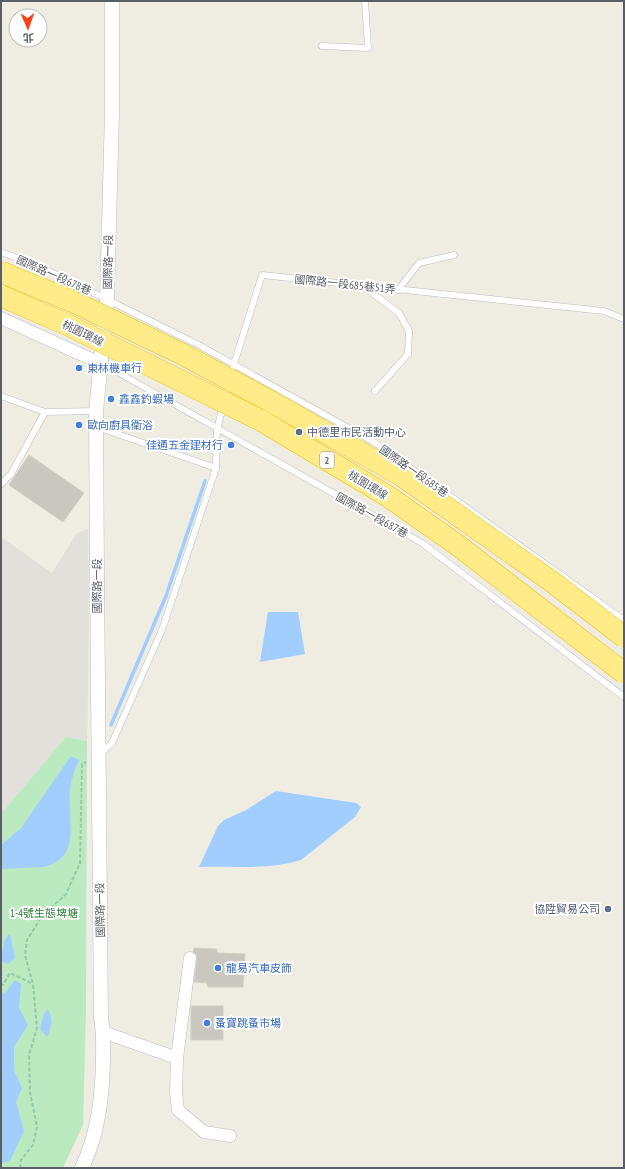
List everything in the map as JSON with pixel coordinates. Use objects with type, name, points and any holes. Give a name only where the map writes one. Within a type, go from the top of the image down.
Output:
[{"type":"highway","name":"2","points":[[1,272],[76,303],[182,354],[270,401],[402,476],[551,581],[624,638]]},
{"type":"highway","name":"桃園環線","points":[[1,296],[66,324],[262,421],[389,497],[456,544],[624,673]]},
{"type":"street","name":"國際路一段","points":[[82,1168],[94,1135],[99,1113],[102,1082],[103,1032],[98,756],[96,411],[107,300],[112,112],[112,1]]},
{"type":"street","points":[[1,318],[100,363]]},
{"type":"street","points":[[190,958],[177,1058],[176,1092],[178,1110],[204,1132],[230,1136]]},
{"type":"street","points":[[103,1032],[177,1058]]},
{"type":"lane","points":[[322,46],[368,48],[365,1]]},
{"type":"lane","name":"國際路一段678巷","points":[[1,252],[43,268],[107,300]]},
{"type":"lane","points":[[398,290],[418,263],[454,255]]},
{"type":"lane","name":"國際路一段685巷51弄","points":[[98,756],[112,743],[162,630],[216,468],[218,429],[234,364],[262,275],[604,311],[624,319]]},
{"type":"lane","points":[[362,286],[399,313],[409,331],[408,354],[375,392]]},
{"type":"lane","name":"國際路一段685巷","points":[[107,300],[197,344],[374,442],[624,620]]},
{"type":"lane","name":"國際路一段687巷","points":[[100,363],[422,543],[624,697]]},
{"type":"lane","points":[[1,396],[45,412],[96,411]]},
{"type":"lane","points":[[1,484],[10,474],[45,412]]},
{"type":"lane","points":[[96,426],[216,468]]},
{"type":"path","points":[[20,1168],[21,1160],[33,1145],[37,1127],[30,1092],[29,1055],[36,1028],[33,984],[25,955],[27,940],[42,916],[66,894],[80,863],[82,764]]},
{"type":"path","points":[[1,983],[3,985],[10,973],[33,984]]},
{"type":"shaded area","points":[[88,529],[89,634],[87,741],[66,737],[1,814],[1,537],[52,573],[77,533]]},
{"type":"green space","name":"1-4號生態埤塘","points":[[66,737],[87,741],[86,1013],[83,1125],[63,1168],[1,1168],[1,814]]},
{"type":"water","points":[[268,612],[298,612],[305,654],[260,662]]},
{"type":"water","points":[[71,756],[79,760],[73,775],[71,786],[71,824],[69,846],[64,855],[56,862],[44,867],[1,869],[1,845],[21,828]]},
{"type":"water","points":[[276,791],[356,803],[361,807],[355,817],[301,860],[276,865],[251,867],[199,867],[218,826],[224,820],[246,810]]},
{"type":"water","points":[[10,933],[15,958],[8,964],[1,961],[1,952],[3,950],[4,941]]},
{"type":"water","points":[[15,980],[21,984],[19,1008],[28,1025],[14,1047],[14,1070],[22,1088],[16,1102],[24,1131],[10,1161],[1,1163],[1,992],[4,994]]},
{"type":"water","points":[[48,1009],[51,1016],[51,1023],[47,1037],[40,1029],[44,1014]]},
{"type":"building","points":[[29,455],[84,493],[63,522],[9,485]]},
{"type":"building","name":"龍易汽車皮飾","points":[[194,948],[217,949],[217,953],[245,954],[243,987],[208,987],[207,983],[194,982],[197,955],[193,952]]},
{"type":"building","name":"蚤寶跳蚤市場","points":[[191,1006],[223,1006],[223,1040],[191,1040]]},
{"type":"waterway","points":[[111,725],[166,596],[205,481]]},
{"type":"place","name":"東林機車行","points":[[79,368]]},
{"type":"place","name":"鑫鑫釣蝦場","points":[[111,399]]},
{"type":"place","name":"歐向廚具衛浴","points":[[79,425]]},
{"type":"place","name":"中德里市民活動中心","points":[[299,432]]},
{"type":"place","name":"佳通五金建材行","points":[[231,445]]},
{"type":"place","name":"協陞貿易公司","points":[[608,909]]},
{"type":"place","name":"龍易汽車皮飾","points":[[218,968]]},
{"type":"place","name":"蚤寶跳蚤市場","points":[[207,1023]]}]
